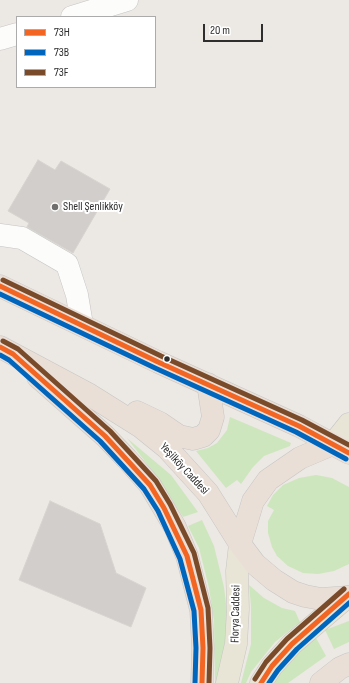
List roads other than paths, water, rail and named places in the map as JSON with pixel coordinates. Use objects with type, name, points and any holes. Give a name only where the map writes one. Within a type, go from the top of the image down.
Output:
[{"type":"highway","points":[[0,286],[341,448]]},
{"type":"highway","points":[[7,351],[118,450],[150,486],[164,508],[188,556],[201,610],[203,648],[202,683]]},
{"type":"highway","name":"Yeşilköy Caddesi","points":[[7,351],[108,406],[141,427],[167,448],[188,470],[216,505],[240,544],[255,564],[274,580],[293,592],[321,599],[348,596]]},
{"type":"highway","points":[[108,406],[131,410],[147,416],[179,436],[193,439],[202,436],[209,430],[212,417],[208,384]]},
{"type":"highway","points":[[240,544],[253,501],[268,480],[300,458],[341,448]]},
{"type":"highway","points":[[321,683],[340,668],[349,664]]},
{"type":"main road","points":[[341,448],[349,424]]},
{"type":"main road","name":"Florya Caddesi","points":[[227,683],[236,644],[238,609],[237,572],[240,544]]},
{"type":"main road","points":[[261,683],[272,666],[292,644],[348,596]]},
{"type":"street","points":[[75,16],[127,0]]},
{"type":"street","points":[[0,39],[16,34]]},
{"type":"street","points":[[0,235],[22,238],[67,264],[77,295],[82,325]]},
{"type":"place","name":"Shell Şenlikköy","points":[[55,207]]}]
